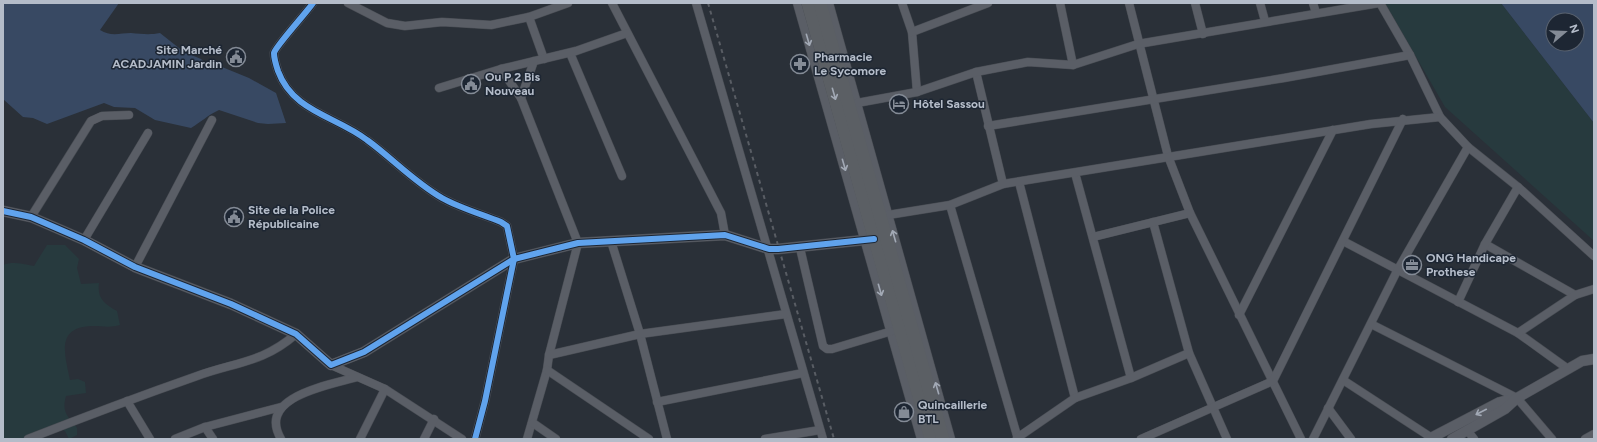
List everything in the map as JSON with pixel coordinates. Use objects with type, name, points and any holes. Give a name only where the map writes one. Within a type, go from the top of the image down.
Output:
[{"type":"highway","points":[[808,3],[870,239],[931,439]]},
{"type":"highway","points":[[820,3],[943,439]]},
{"type":"street","points":[[313,3],[299,22],[279,43],[274,52],[277,65],[287,89],[306,108],[350,129],[367,140],[408,174],[441,197],[501,222],[507,226],[514,260],[485,401],[475,439]]},
{"type":"street","points":[[348,3],[387,22],[405,26],[442,22],[484,25],[529,17],[568,3]]},
{"type":"street","points":[[612,3],[721,213],[725,235]]},
{"type":"street","points":[[696,3],[769,249],[786,314],[823,439]]},
{"type":"street","points":[[798,3],[870,239],[892,331],[921,439]]},
{"type":"street","points":[[830,3],[951,439]]},
{"type":"street","points":[[902,3],[912,32],[917,92]]},
{"type":"street","points":[[912,32],[988,3]]},
{"type":"street","points":[[1060,3],[1073,65]]},
{"type":"street","points":[[1129,3],[1138,44],[1168,156],[1190,214],[1301,439]]},
{"type":"street","points":[[1195,3],[1203,34]]},
{"type":"street","points":[[1260,3],[1265,21]]},
{"type":"street","points":[[1313,3],[1316,13]]},
{"type":"street","points":[[857,103],[917,92],[976,72],[1028,62],[1073,65],[1138,44],[1203,34],[1265,21],[1379,3],[1410,55],[1440,117],[1468,147],[1518,187],[1594,256]]},
{"type":"street","points":[[529,17],[544,59]]},
{"type":"street","points":[[439,88],[501,69],[570,53],[627,33]]},
{"type":"street","points":[[570,53],[622,176]]},
{"type":"street","points":[[988,126],[1152,98],[1284,78],[1410,55]]},
{"type":"street","points":[[522,98],[534,61]]},
{"type":"street","points":[[501,69],[522,98],[578,243],[549,355],[547,370],[533,423],[527,439]]},
{"type":"street","points":[[976,72],[1003,184]]},
{"type":"street","points":[[31,217],[91,121],[102,116],[129,116]]},
{"type":"street","points":[[888,215],[950,205],[1003,184],[1403,119],[1440,117]]},
{"type":"street","points":[[1141,439],[1273,381],[1403,119]]},
{"type":"street","points":[[135,267],[212,120]]},
{"type":"street","points":[[1239,315],[1333,130]]},
{"type":"street","points":[[84,240],[148,133]]},
{"type":"street","points":[[1313,439],[1397,270],[1468,147]]},
{"type":"street","points":[[1075,172],[1131,378]]},
{"type":"street","points":[[1019,182],[1075,398]]},
{"type":"street","points":[[1458,302],[1485,244],[1518,187]]},
{"type":"street","points":[[950,205],[1017,438],[1075,398],[1131,378],[1189,352]]},
{"type":"street","points":[[3,211],[31,217],[84,240],[135,267],[231,304],[296,334],[331,365],[385,389],[434,419],[462,439]]},
{"type":"street","points":[[1093,237],[1190,214]]},
{"type":"street","points":[[1153,222],[1189,352],[1227,439]]},
{"type":"street","points":[[331,365],[364,352],[514,260],[578,243],[725,235],[769,249],[800,248],[870,239]]},
{"type":"street","points":[[611,241],[640,334],[667,439]]},
{"type":"street","points":[[1343,241],[1518,332],[1568,369]]},
{"type":"street","points":[[1485,244],[1575,295]]},
{"type":"street","points":[[800,248],[823,346],[827,349],[832,349],[892,331]]},
{"type":"street","points":[[1518,332],[1575,295],[1594,289]]},
{"type":"street","points":[[549,355],[640,334],[786,314]]},
{"type":"street","points":[[1371,324],[1517,398],[1552,439]]},
{"type":"street","points":[[28,439],[127,401],[198,376],[260,358],[274,351],[296,334]]},
{"type":"street","points":[[1452,439],[1505,409],[1517,398],[1582,361],[1594,359]]},
{"type":"street","points":[[547,370],[649,439]]},
{"type":"street","points":[[657,402],[803,373]]},
{"type":"street","points":[[175,439],[205,427],[281,407],[290,399],[304,393],[357,377]]},
{"type":"street","points":[[1343,380],[1430,438],[1500,402],[1517,398]]},
{"type":"street","points":[[360,439],[385,389]]},
{"type":"street","points":[[127,401],[150,439]]},
{"type":"street","points":[[281,407],[276,426],[281,439]]},
{"type":"street","points":[[1328,408],[1351,439]]},
{"type":"street","points":[[424,439],[434,419]]},
{"type":"street","points":[[533,423],[556,439]]},
{"type":"street","points":[[205,427],[213,439]]},
{"type":"street","points":[[765,439],[820,430]]},
{"type":"street","points":[[1467,430],[1474,439]]},
{"type":"street","points":[[1585,439],[1594,434]]},
{"type":"green space","points":[[1385,3],[1501,3],[1594,123],[1594,241],[1445,107]]},
{"type":"green space","points":[[47,245],[65,245],[79,259],[77,268],[81,284],[99,283],[100,297],[108,306],[117,311],[120,325],[80,328],[72,331],[67,337],[65,352],[70,380],[78,379],[85,382],[86,393],[66,396],[64,407],[69,418],[77,428],[77,435],[69,439],[65,431],[59,428],[46,434],[41,439],[3,439],[3,265],[14,263],[34,266]]},
{"type":"water","points":[[3,3],[119,3],[100,30],[112,34],[160,33],[184,52],[201,59],[212,69],[222,67],[249,78],[276,93],[286,123],[258,123],[219,110],[191,128],[155,120],[135,108],[114,107],[104,103],[47,124],[33,118],[23,117],[3,99]]},
{"type":"water","points":[[1501,3],[1594,3],[1594,123]]},
{"type":"railway","points":[[708,3],[834,439]]},
{"type":"cycle path","points":[[313,3],[274,53],[278,71],[285,85],[294,96],[316,112],[355,132],[367,140],[432,192],[449,202],[501,222],[507,226],[514,259],[485,401],[475,439]]},
{"type":"cycle path","points":[[3,211],[31,217],[84,240],[135,267],[231,304],[296,334],[331,365],[364,352],[514,259],[578,243],[725,235],[769,249],[778,249],[874,239]]},
{"type":"place","name":"Site Marché ACADJAMIN Jardin","points":[[236,57]]},
{"type":"place","name":"Pharmacie Le Sycomore","points":[[800,64]]},
{"type":"place","name":"Ou P 2 Bis Nouveau","points":[[471,84]]},
{"type":"place","name":"Hôtel Sassou","points":[[899,104]]},
{"type":"place","name":"Site de la Police Républicaine","points":[[234,217]]},
{"type":"place","name":"ONG Handicape Prothese","points":[[1412,265]]},
{"type":"place","name":"Quincaillerie BTL","points":[[904,412]]}]
